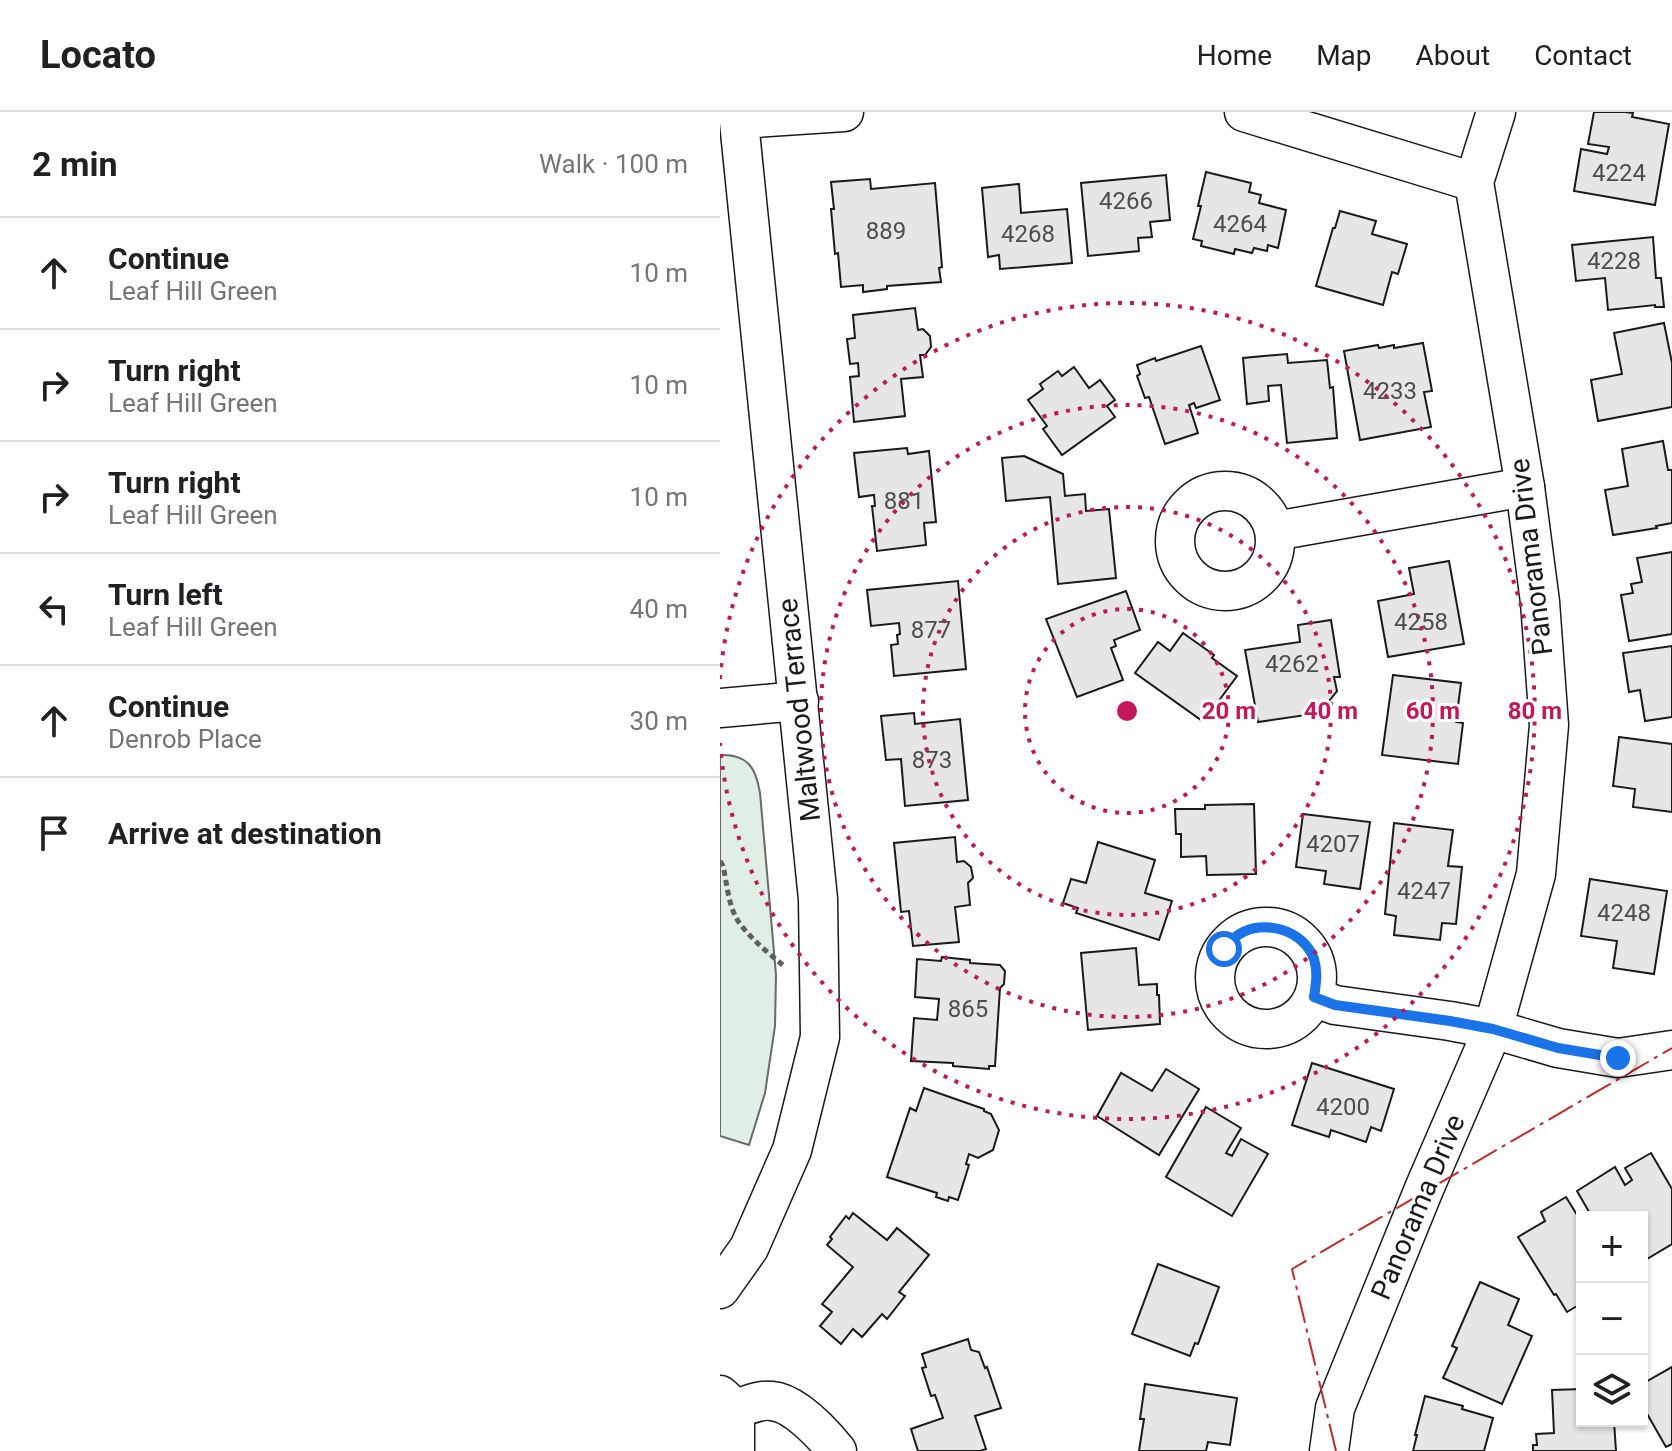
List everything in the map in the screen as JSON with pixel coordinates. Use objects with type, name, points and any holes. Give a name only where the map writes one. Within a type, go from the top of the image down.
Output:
[{"type":"street","points":[[738,115],[844,112]]},
{"type":"street","points":[[1244,112],[1474,182]]},
{"type":"street","name":"Panorama Drive","points":[[1329,1451],[1335,1408],[1493,1029],[1536,874],[1549,725],[1540,602],[1525,487],[1474,182],[1496,112]]},
{"type":"street","name":"Maltwood Terrace","points":[[720,1289],[749,1248],[792,1150],[820,1037],[818,899],[738,115]]},
{"type":"street","points":[[1275,531],[1525,487]]},
{"type":"street","points":[[720,708],[799,701]]},
{"type":"street","points":[[1314,997],[1335,1005],[1493,1029],[1558,1048],[1618,1058],[1672,1050]]},
{"type":"street","points":[[735,1451],[727,1402],[770,1400],[788,1404],[826,1437],[837,1451]]},
{"type":"path","points":[[720,861],[738,920],[766,952],[790,971],[819,975]]},
{"type":"green space","points":[[720,755],[744,760],[753,770],[758,784],[776,975],[775,1026],[765,1093],[749,1145],[720,1136]]},
{"type":"building","points":[[1594,112],[1633,113],[1632,117],[1669,124],[1655,205],[1574,191],[1581,149],[1607,154],[1609,147],[1588,144]]},
{"type":"building","points":[[1206,172],[1251,183],[1249,192],[1261,195],[1259,203],[1286,210],[1278,248],[1268,245],[1267,251],[1254,248],[1252,253],[1235,249],[1234,254],[1201,246],[1202,241],[1193,239]]},
{"type":"building","points":[[1166,175],[1170,220],[1150,222],[1152,237],[1138,238],[1139,251],[1088,256],[1081,183]]},
{"type":"building","points":[[870,179],[871,189],[935,183],[941,282],[887,286],[887,289],[863,292],[863,285],[841,287],[838,253],[835,254],[831,182]]},
{"type":"building","points":[[1019,184],[1021,213],[1067,209],[1072,263],[1000,269],[999,255],[988,257],[982,188]]},
{"type":"building","points":[[1340,211],[1376,221],[1372,234],[1407,244],[1398,274],[1392,272],[1383,305],[1316,286]]},
{"type":"building","points":[[1653,237],[1656,278],[1661,278],[1664,307],[1655,305],[1608,310],[1605,278],[1576,281],[1572,245]]},
{"type":"building","points":[[915,308],[918,330],[923,329],[930,336],[931,347],[925,355],[920,355],[923,377],[901,379],[905,416],[854,422],[850,377],[859,376],[858,363],[850,364],[847,339],[855,338],[853,315]]},
{"type":"building","points":[[1664,323],[1672,363],[1672,407],[1598,421],[1591,380],[1622,374],[1614,333]]},
{"type":"building","points":[[1423,343],[1432,391],[1424,392],[1431,427],[1360,440],[1344,351],[1378,345],[1379,348],[1394,345],[1394,348]]},
{"type":"building","points":[[1201,346],[1220,400],[1196,408],[1194,403],[1189,405],[1198,433],[1165,444],[1149,397],[1145,398],[1137,376],[1140,374],[1137,365]]},
{"type":"building","points":[[1287,354],[1288,363],[1327,360],[1330,388],[1333,387],[1337,438],[1287,443],[1281,385],[1268,386],[1269,401],[1247,404],[1243,358]]},
{"type":"building","points":[[1074,367],[1089,388],[1100,380],[1115,400],[1107,406],[1115,417],[1062,455],[1043,429],[1047,426],[1028,400],[1043,389],[1040,384],[1058,371],[1062,376]]},
{"type":"building","points":[[1663,441],[1668,470],[1672,470],[1672,523],[1613,535],[1605,490],[1628,486],[1622,449]]},
{"type":"building","points":[[907,448],[908,454],[929,451],[936,522],[924,523],[926,545],[877,551],[872,506],[875,506],[874,495],[859,497],[854,453]]},
{"type":"building","points":[[1024,456],[1063,474],[1065,496],[1085,494],[1086,511],[1109,509],[1116,578],[1058,584],[1050,497],[1006,501],[1002,458]]},
{"type":"building","points":[[1672,552],[1672,634],[1629,641],[1621,595],[1633,593],[1631,584],[1642,582],[1637,558]]},
{"type":"building","points":[[1449,561],[1464,644],[1388,657],[1378,601],[1414,594],[1409,568]]},
{"type":"building","points":[[958,581],[966,669],[894,676],[891,645],[898,644],[899,623],[871,626],[867,590]]},
{"type":"building","points":[[1126,591],[1140,630],[1114,640],[1116,646],[1111,648],[1123,680],[1077,697],[1046,619]]},
{"type":"building","points":[[1331,620],[1340,677],[1334,677],[1337,691],[1329,701],[1319,702],[1320,713],[1258,722],[1245,650],[1300,642],[1298,625]]},
{"type":"building","points":[[1183,633],[1237,676],[1201,720],[1135,673],[1158,642],[1170,651]]},
{"type":"building","points":[[1672,646],[1672,717],[1645,721],[1640,690],[1629,692],[1623,653]]},
{"type":"building","points":[[1393,675],[1461,683],[1456,722],[1463,723],[1458,764],[1382,755]]},
{"type":"building","points":[[914,713],[915,724],[960,719],[968,800],[905,806],[901,759],[886,760],[881,716]]},
{"type":"building","points":[[1619,737],[1672,744],[1672,812],[1633,807],[1635,789],[1613,786]]},
{"type":"building","points":[[1254,804],[1256,874],[1207,875],[1206,856],[1181,857],[1181,834],[1176,834],[1175,809]]},
{"type":"building","points":[[1303,814],[1370,822],[1360,889],[1324,884],[1326,871],[1296,867]]},
{"type":"building","points":[[1394,823],[1453,830],[1448,866],[1462,867],[1456,924],[1442,923],[1440,940],[1394,935],[1396,916],[1385,914]]},
{"type":"building","points":[[955,837],[957,862],[964,861],[971,867],[973,878],[968,883],[970,905],[955,907],[959,942],[913,946],[909,911],[901,912],[894,843]]},
{"type":"building","points":[[1098,842],[1155,860],[1145,893],[1172,901],[1159,940],[1076,913],[1078,908],[1063,903],[1071,879],[1086,883]]},
{"type":"building","points":[[1590,879],[1667,891],[1654,974],[1613,968],[1617,941],[1581,936]]},
{"type":"building","points":[[1136,948],[1139,985],[1157,984],[1160,1024],[1088,1030],[1081,953]]},
{"type":"building","points":[[942,957],[1000,965],[1005,971],[1004,984],[1000,988],[995,1066],[989,1066],[989,1069],[911,1061],[914,1018],[937,1020],[939,999],[915,997],[917,959],[941,961]]},
{"type":"building","points":[[1312,1063],[1394,1089],[1381,1131],[1371,1127],[1366,1142],[1331,1130],[1329,1137],[1292,1125]]},
{"type":"building","points":[[1166,1069],[1199,1089],[1159,1155],[1097,1116],[1121,1073],[1152,1091]]},
{"type":"building","points":[[924,1088],[984,1109],[991,1114],[999,1130],[993,1150],[978,1158],[969,1154],[966,1164],[969,1165],[958,1200],[949,1197],[948,1201],[936,1197],[937,1193],[887,1177],[910,1108],[916,1111]]},
{"type":"building","points":[[1206,1107],[1241,1128],[1226,1153],[1232,1156],[1241,1139],[1268,1154],[1232,1216],[1166,1177]]},
{"type":"building","points":[[1651,1153],[1672,1189],[1672,1244],[1648,1258],[1648,1211],[1589,1211],[1577,1191],[1615,1167],[1625,1185],[1632,1180],[1625,1168]]},
{"type":"building","points":[[1566,1197],[1576,1213],[1576,1307],[1567,1312],[1518,1237],[1545,1221],[1541,1212]]},
{"type":"building","points":[[853,1213],[887,1240],[897,1228],[929,1255],[899,1292],[905,1296],[887,1319],[882,1314],[862,1337],[853,1329],[841,1344],[820,1326],[832,1312],[822,1304],[853,1267],[827,1245],[846,1216],[849,1219]]},
{"type":"building","points":[[1158,1264],[1219,1287],[1198,1344],[1195,1343],[1190,1356],[1132,1334]]},
{"type":"building","points":[[1480,1282],[1519,1299],[1508,1325],[1532,1336],[1502,1404],[1443,1378],[1457,1348],[1452,1346]]},
{"type":"building","points":[[968,1339],[971,1350],[979,1352],[987,1367],[1001,1408],[975,1416],[986,1449],[918,1451],[911,1429],[943,1418],[935,1395],[931,1396],[922,1368],[926,1367],[922,1354]]},
{"type":"building","points":[[1672,1367],[1672,1444],[1666,1447],[1648,1416],[1648,1381]]},
{"type":"building","points":[[1145,1384],[1237,1398],[1230,1445],[1208,1442],[1206,1451],[1139,1451]]},
{"type":"building","points":[[1576,1389],[1576,1427],[1614,1427],[1616,1451],[1533,1451],[1533,1445],[1537,1445],[1536,1434],[1554,1433],[1552,1390]]},
{"type":"building","points":[[1425,1396],[1493,1418],[1484,1451],[1413,1451]]},
{"type":"power","points":[[1336,1451],[1292,1269],[1672,1048]]},
{"type":"route","points":[[1224,949],[1240,934],[1260,927],[1281,928],[1300,939],[1313,955],[1317,976],[1314,997],[1335,1005],[1493,1029],[1558,1048],[1618,1058]]}]
